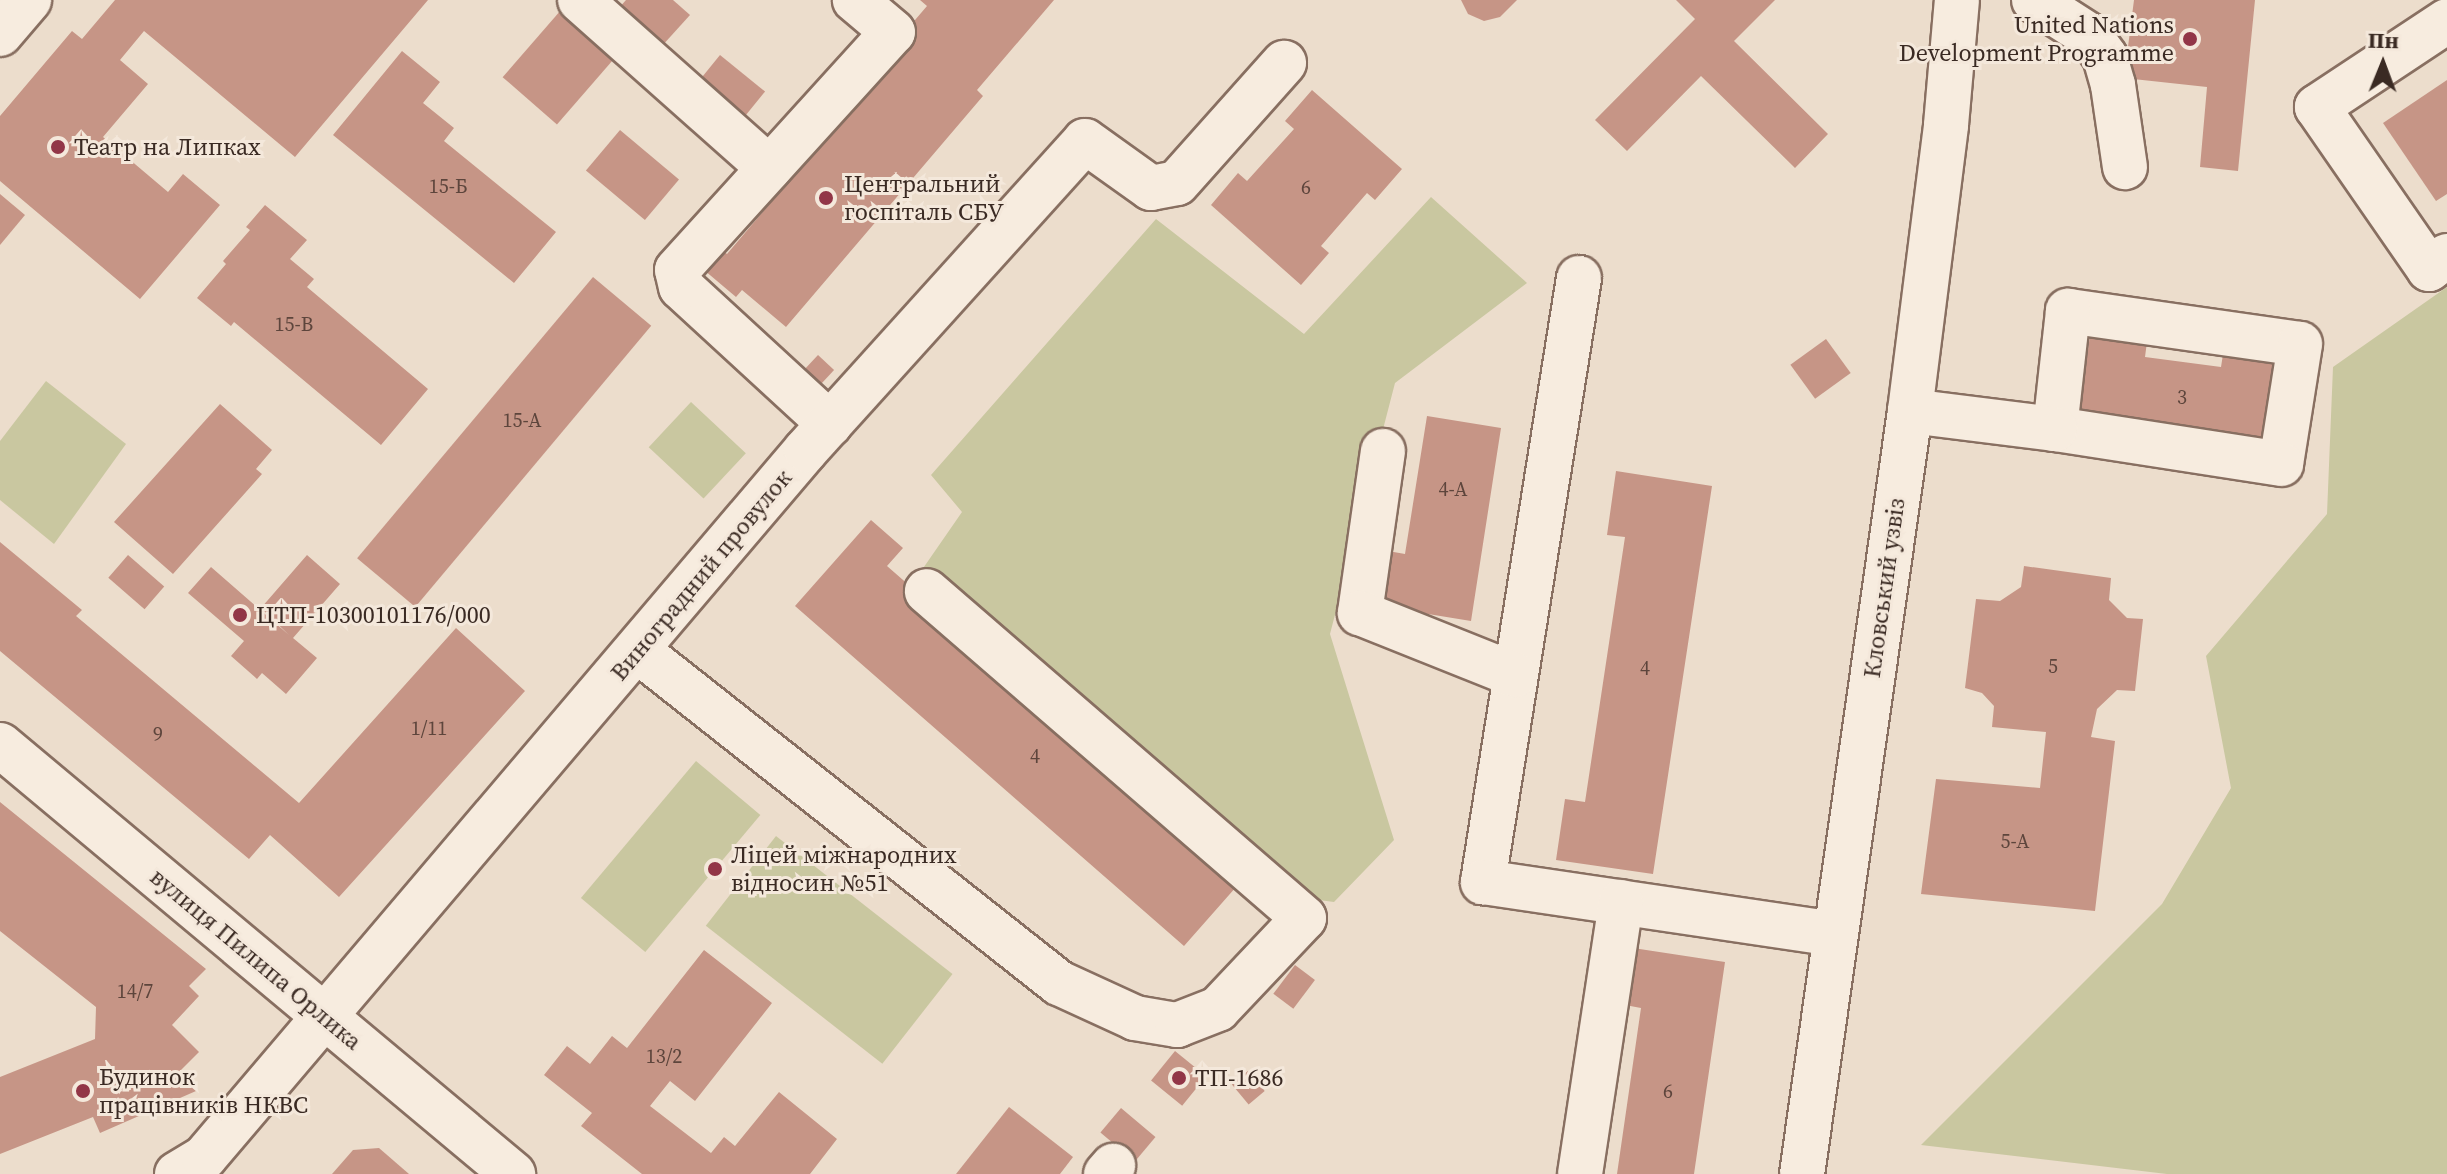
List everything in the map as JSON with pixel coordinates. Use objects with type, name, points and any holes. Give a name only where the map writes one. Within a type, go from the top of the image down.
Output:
[{"type":"street","points":[[0,34],[29,0]]},
{"type":"street","points":[[580,0],[769,168]]},
{"type":"street","points":[[830,424],[681,287],[677,270],[893,32],[855,0]]},
{"type":"street","name":"Кловський узвіз","points":[[1802,1174],[1910,411],[1946,125],[1957,0]]},
{"type":"street","points":[[2034,0],[2090,36],[2105,57],[2113,85],[2125,167]]},
{"type":"street","points":[[2447,21],[2317,107],[2429,269],[2447,256]]},
{"type":"street","name":"Виноградний провулок","points":[[177,1174],[204,1158],[830,424],[1085,141],[1151,188],[1177,183],[1284,63]]},
{"type":"street","points":[[1579,278],[1483,882],[1835,934]]},
{"type":"street","points":[[1910,411],[2055,429],[2281,464],[2300,344],[2068,311],[2055,429]]},
{"type":"street","points":[[1383,451],[1360,613],[1515,675]]},
{"type":"street","points":[[637,650],[1059,983],[1135,1018],[1177,1025],[1218,1009],[1304,918],[927,591]]},
{"type":"street","name":"вулиця Пилипа Орлика","points":[[0,745],[513,1174]]},
{"type":"street","points":[[1580,1174],[1621,902]]},
{"type":"shaded area","points":[[1431,197],[1527,283],[1395,383],[1330,634],[1394,840],[1334,902],[1274,894],[917,577],[962,512],[931,475],[1156,219],[1304,334]]},
{"type":"shaded area","points":[[2447,287],[2447,1174],[2167,1174],[1921,1145],[2162,904],[2231,788],[2206,656],[2327,514],[2333,367]]},
{"type":"shaded area","points":[[46,381],[126,444],[54,544],[0,500],[0,441]]},
{"type":"shaded area","points":[[691,402],[746,453],[704,498],[649,447]]},
{"type":"shaded area","points":[[696,761],[760,815],[645,952],[581,898]]},
{"type":"shaded area","points":[[776,836],[953,974],[882,1064],[706,926]]},
{"type":"building","name":"Театр на Липках","points":[[115,0],[428,0],[295,157],[144,31],[120,60],[148,84],[103,137],[168,192],[183,174],[220,205],[140,299],[0,181],[0,116],[72,31],[82,39]]},
{"type":"building","points":[[626,0],[673,0],[690,15],[661,47],[619,8]]},
{"type":"building","points":[[920,0],[1054,0],[977,90],[983,96],[786,327],[742,290],[736,297],[704,270],[721,249],[727,254],[856,102],[850,96],[927,6]]},
{"type":"building","points":[[1461,0],[1517,0],[1500,17],[1484,21],[1468,14]]},
{"type":"building","points":[[1676,0],[1775,0],[1734,41],[1828,134],[1795,168],[1701,76],[1627,151],[1595,120],[1695,19]]},
{"type":"building","name":"United Nations Development Programme","points":[[2134,0],[2255,0],[2238,171],[2200,167],[2207,87],[2124,78]]},
{"type":"building","points":[[561,10],[615,57],[557,124],[503,77]]},
{"type":"building","points":[[402,51],[440,82],[423,103],[454,128],[444,141],[556,232],[514,283],[333,135]]},
{"type":"building","points":[[720,55],[765,92],[740,123],[695,86]]},
{"type":"building","points":[[2447,80],[2447,194],[2436,201],[2383,123]]},
{"type":"building","points":[[1312,90],[1402,169],[1375,200],[1367,193],[1321,246],[1329,253],[1301,285],[1211,205],[1238,173],[1247,181],[1294,129],[1285,121]]},
{"type":"building","points":[[620,130],[679,179],[645,220],[586,171]]},
{"type":"building","points":[[0,194],[25,215],[0,245]]},
{"type":"building","points":[[265,205],[307,240],[290,259],[314,279],[307,287],[428,389],[381,445],[234,322],[231,326],[197,298],[226,264],[223,261],[250,230],[246,227]]},
{"type":"building","points":[[593,277],[651,326],[415,607],[357,558]]},
{"type":"building","points":[[2091,327],[2148,334],[2145,357],[2221,367],[2224,348],[2287,356],[2275,452],[2078,426]]},
{"type":"building","points":[[1826,339],[1851,373],[1815,399],[1790,365]]},
{"type":"building","points":[[818,355],[834,370],[817,388],[801,373]]},
{"type":"building","points":[[220,404],[272,450],[256,469],[262,474],[173,574],[114,522]]},
{"type":"building","points":[[1427,416],[1501,428],[1471,621],[1379,606],[1388,551],[1405,554]]},
{"type":"building","points":[[1616,471],[1712,486],[1653,874],[1556,860],[1565,799],[1585,802],[1625,537],[1607,535]]},
{"type":"building","points":[[871,520],[903,548],[887,566],[1244,878],[1184,946],[795,606]]},
{"type":"building","points":[[0,542],[82,610],[76,616],[299,803],[456,628],[525,691],[339,897],[270,835],[249,859],[0,651]]},
{"type":"building","points":[[128,555],[164,586],[145,609],[108,578]]},
{"type":"building","points":[[307,555],[340,584],[293,638],[317,658],[286,694],[262,673],[257,679],[231,656],[244,641],[188,593],[211,567],[289,635],[261,608]]},
{"type":"building","points":[[2024,566],[2111,578],[2109,600],[2127,618],[2143,619],[2135,691],[2117,690],[2097,709],[2091,737],[2115,741],[2095,911],[1921,894],[1936,779],[2040,788],[2046,732],[1992,727],[1994,706],[1982,693],[1965,688],[1976,599],[2000,601],[2021,587]]},
{"type":"building","points":[[0,802],[206,969],[189,986],[199,996],[172,1025],[199,1052],[178,1073],[196,1091],[100,1133],[93,1117],[0,1154],[0,1077],[95,1039],[96,1007],[0,931]]},
{"type":"building","points":[[1633,948],[1725,962],[1694,1174],[1617,1174],[1641,1008],[1625,1005]]},
{"type":"building","points":[[704,950],[772,1003],[695,1101],[670,1081],[650,1106],[711,1153],[724,1137],[735,1146],[779,1092],[837,1139],[810,1174],[642,1174],[581,1126],[592,1113],[544,1075],[567,1046],[590,1064],[612,1036],[627,1048]]},
{"type":"building","points":[[1295,965],[1315,980],[1293,1009],[1273,994]]},
{"type":"building","name":"ТП-1686","points":[[1175,1051],[1206,1076],[1182,1106],[1151,1081]]},
{"type":"building","points":[[1248,1071],[1265,1091],[1249,1104],[1232,1084]]},
{"type":"building","points":[[1009,1107],[1073,1157],[1060,1174],[956,1174]]},
{"type":"building","points":[[1121,1108],[1155,1137],[1135,1161],[1100,1133]]},
{"type":"building","points":[[379,1148],[409,1174],[332,1174],[353,1150]]},
{"type":"place","name":"United Nations Development Programme","points":[[2190,39]]},
{"type":"place","name":"Театр на Липках","points":[[58,147]]},
{"type":"place","name":"Центральний госпіталь СБУ","points":[[826,198]]},
{"type":"place","name":"ЦТП-10300101176/000","points":[[240,615]]},
{"type":"place","name":"Ліцей міжнародних відносин №51","points":[[715,869]]},
{"type":"place","name":"ТП-1686","points":[[1179,1078]]},
{"type":"place","name":"Будинок працівників НКВС","points":[[83,1091]]}]
